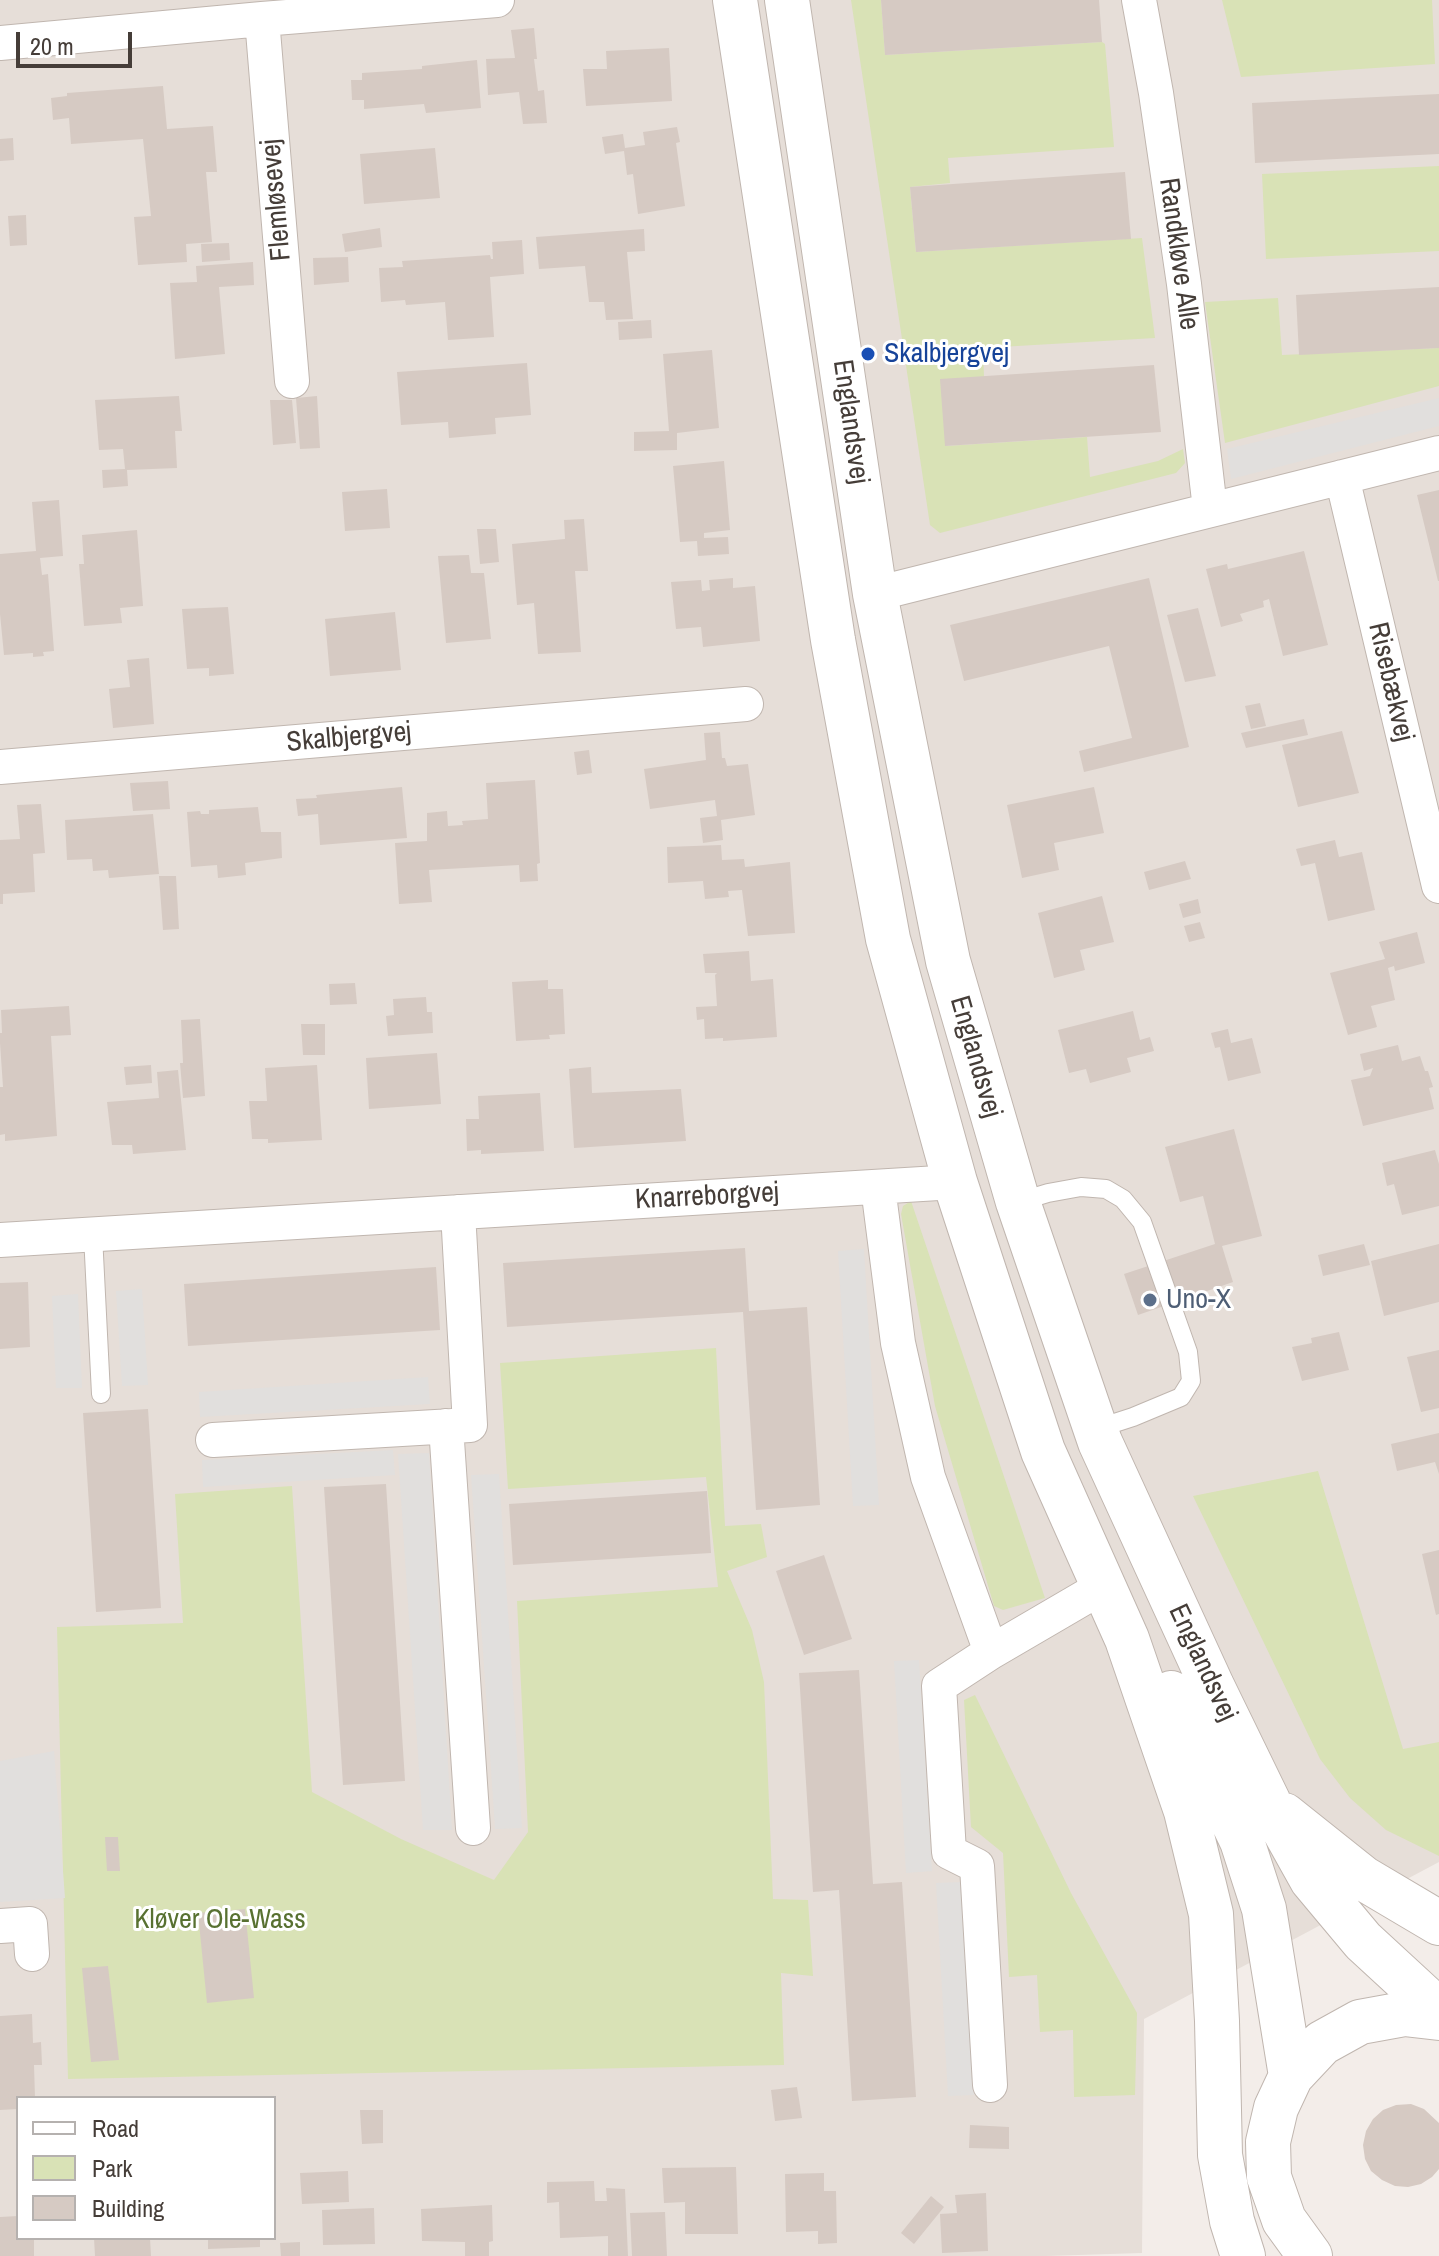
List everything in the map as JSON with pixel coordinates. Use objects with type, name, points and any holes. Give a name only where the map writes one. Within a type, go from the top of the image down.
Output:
[{"type":"street","points":[[0,43],[497,0]]},
{"type":"street","name":"Englandsvej","points":[[735,0],[833,640],[888,939],[955,1182],[1043,1451],[1127,1639],[1186,1811],[1211,1914],[1220,2155],[1232,2221],[1243,2256]]},
{"type":"street","name":"Englandsvej","points":[[787,0],[875,594],[948,961],[1018,1202],[1095,1429],[1205,1672],[1269,1803],[1312,1880],[1363,1941],[1439,2011]]},
{"type":"street","name":"Randkløve Alle","points":[[1139,0],[1184,284],[1210,509]]},
{"type":"street","name":"Flemløsevej","points":[[262,19],[292,381]]},
{"type":"street","points":[[875,594],[1439,453]]},
{"type":"street","name":"Risebækvej","points":[[1342,477],[1439,886]]},
{"type":"street","name":"Skalbjergvej","points":[[0,767],[746,704]]},
{"type":"street","name":"Knarreborgvej","points":[[0,1240],[955,1182]]},
{"type":"street","points":[[878,1187],[898,1343],[928,1477],[991,1652]]},
{"type":"street","points":[[213,1440],[470,1425],[458,1212]]},
{"type":"street","points":[[446,1426],[473,1828]]},
{"type":"street","points":[[990,2085],[977,1866],[949,1852],[939,1686],[1104,1586]]},
{"type":"street","name":"Englandsvej","points":[[1127,1639],[1164,1677],[1242,1841],[1264,1909],[1291,2076]]},
{"type":"street","points":[[1269,1803],[1363,1878],[1439,1923]]},
{"type":"street","points":[[0,1926],[30,1924],[32,1954]]},
{"type":"street","points":[[1268,2256],[1268,2142],[1276,2108],[1291,2076],[1322,2043],[1360,2022],[1404,2014],[1439,2018]]},
{"type":"street","points":[[1269,2177],[1284,2220],[1310,2256]]},
{"type":"lane","points":[[1018,1202],[1081,1187],[1106,1189],[1123,1199],[1142,1222],[1188,1352],[1191,1381],[1181,1397],[1095,1429]]},
{"type":"lane","points":[[93,1235],[101,1394]]},
{"type":"shaded area","points":[[0,0],[1439,0],[1439,1862],[1144,2019],[1142,2253],[1046,2256],[0,2256]]},
{"type":"shaded area","points":[[1439,398],[1439,426],[1231,479],[1227,449]]},
{"type":"shaded area","points":[[864,1249],[879,1505],[853,1506],[838,1251]]},
{"type":"shaded area","points":[[142,1289],[148,1385],[122,1386],[116,1291]]},
{"type":"shaded area","points":[[78,1294],[82,1388],[56,1388],[52,1296]]},
{"type":"shaded area","points":[[428,1377],[430,1404],[200,1417],[199,1392]]},
{"type":"shaded area","points":[[393,1450],[395,1475],[203,1487],[202,1460]]},
{"type":"shaded area","points":[[429,1453],[452,1830],[423,1830],[398,1454]]},
{"type":"shaded area","points":[[499,1474],[522,1828],[495,1829],[471,1475]]},
{"type":"shaded area","points":[[919,1660],[932,1871],[906,1873],[894,1661]]},
{"type":"shaded area","points":[[54,1751],[65,1898],[0,1902],[0,1761]]},
{"type":"shaded area","points":[[962,1882],[974,2095],[948,2096],[936,1883]]},
{"type":"green space","points":[[851,0],[881,0],[885,55],[1105,44],[1114,147],[948,158],[950,183],[910,187],[916,252],[1142,238],[1155,338],[983,348],[984,377],[946,446],[1087,437],[1090,477],[1158,461],[1183,449],[1185,463],[1176,473],[940,533],[930,525]]},
{"type":"green space","points":[[1222,0],[1432,0],[1435,64],[1241,77]]},
{"type":"green space","points":[[1439,166],[1439,251],[1266,259],[1262,174]]},
{"type":"green space","points":[[1278,298],[1282,355],[1439,348],[1439,386],[1225,443],[1205,302]]},
{"type":"green space","points":[[911,1201],[1045,1598],[1003,1610],[994,1606],[935,1406],[901,1214],[903,1206]]},
{"type":"green space","name":"Kløver Ole-Wass","points":[[716,1348],[725,1526],[761,1524],[767,1557],[727,1571],[752,1630],[764,1682],[773,1899],[808,1900],[813,1976],[781,1973],[784,2065],[68,2079],[57,1627],[183,1623],[175,1494],[292,1486],[312,1792],[401,1839],[494,1880],[528,1832],[517,1601],[718,1587],[706,1477],[508,1489],[500,1363]]},
{"type":"green space","points":[[1318,1471],[1403,1749],[1439,1742],[1439,1856],[1386,1830],[1350,1798],[1320,1759],[1193,1496]]},
{"type":"green space","points":[[975,1695],[1071,1893],[1137,2013],[1135,2095],[1074,2097],[1073,2030],[1040,2032],[1037,1975],[1009,1977],[1003,1853],[971,1827],[964,1700]]},
{"type":"building","points":[[881,0],[1099,0],[1102,42],[885,55]]},
{"type":"building","points":[[534,28],[538,91],[544,90],[547,123],[523,124],[519,92],[488,95],[486,59],[515,58],[511,30]]},
{"type":"building","points":[[669,48],[672,101],[586,106],[583,69],[607,69],[606,51]]},
{"type":"building","points":[[477,60],[481,108],[426,113],[424,104],[364,109],[364,100],[352,100],[351,80],[362,80],[362,73],[422,69],[422,66]]},
{"type":"building","points":[[163,86],[167,129],[213,126],[217,172],[206,172],[212,242],[186,244],[187,262],[138,265],[134,217],[151,216],[143,139],[71,144],[69,118],[53,120],[51,98],[67,96],[67,93]]},
{"type":"building","points":[[1439,94],[1439,154],[1255,163],[1252,103]]},
{"type":"building","points":[[677,127],[680,142],[676,143],[685,206],[638,214],[633,174],[627,175],[624,151],[605,154],[602,137],[623,134],[625,148],[645,145],[643,132]]},
{"type":"building","points":[[13,138],[14,160],[0,161],[0,139]]},
{"type":"building","points":[[435,148],[440,198],[364,204],[360,154]]},
{"type":"building","points":[[1125,172],[1131,239],[916,252],[910,187]]},
{"type":"building","points":[[26,215],[27,245],[10,246],[8,216]]},
{"type":"building","points":[[380,228],[382,247],[345,252],[342,234]]},
{"type":"building","points":[[644,229],[645,251],[627,252],[633,319],[606,320],[604,302],[589,302],[585,266],[539,269],[536,237]]},
{"type":"building","points":[[522,240],[524,274],[490,277],[494,337],[448,340],[445,302],[406,305],[405,300],[381,302],[379,268],[403,267],[402,261],[490,255],[493,259],[492,242]]},
{"type":"building","points":[[229,243],[230,260],[202,262],[201,244]]},
{"type":"building","points":[[348,257],[349,282],[314,285],[313,258]]},
{"type":"building","points":[[253,262],[254,285],[219,287],[225,354],[175,359],[170,283],[197,282],[196,266]]},
{"type":"building","points":[[1439,287],[1439,348],[1299,355],[1296,295]]},
{"type":"building","points":[[651,320],[652,338],[619,340],[618,322]]},
{"type":"building","points":[[712,350],[719,428],[677,433],[677,450],[634,451],[634,432],[669,431],[663,354]]},
{"type":"building","points":[[527,363],[531,415],[495,418],[496,434],[449,438],[448,422],[401,425],[397,372]]},
{"type":"building","points":[[1154,365],[1161,432],[945,446],[940,379]]},
{"type":"building","points":[[179,396],[182,431],[175,431],[177,468],[127,470],[128,486],[103,488],[102,470],[125,469],[123,449],[99,450],[95,400]]},
{"type":"building","points":[[317,396],[320,448],[300,449],[296,398]]},
{"type":"building","points":[[270,400],[292,400],[296,443],[273,445]]},
{"type":"building","points":[[724,461],[730,530],[704,533],[704,538],[728,537],[729,554],[698,556],[697,541],[680,542],[673,466]]},
{"type":"building","points":[[387,489],[390,528],[345,531],[342,492]]},
{"type":"building","points":[[1439,490],[1439,581],[1438,581],[1417,495]]},
{"type":"building","points":[[59,500],[63,556],[40,558],[42,575],[48,574],[54,651],[33,657],[33,653],[4,655],[0,554],[36,551],[32,502]]},
{"type":"building","points":[[584,519],[588,571],[575,571],[581,652],[538,654],[534,603],[517,605],[512,544],[565,539],[564,520]]},
{"type":"building","points":[[477,529],[496,529],[499,562],[480,564]]},
{"type":"building","points":[[137,530],[143,606],[120,608],[122,623],[84,626],[79,564],[84,564],[82,535]]},
{"type":"building","points":[[1304,551],[1328,645],[1283,656],[1269,599],[1263,601],[1264,607],[1240,614],[1243,621],[1221,627],[1206,569],[1227,564],[1228,569]]},
{"type":"building","points":[[469,555],[471,573],[484,573],[491,639],[446,643],[438,556]]},
{"type":"building","points":[[733,578],[733,588],[755,586],[760,641],[703,647],[701,627],[676,629],[671,582],[701,580],[702,591],[710,590],[709,580]]},
{"type":"building","points":[[1149,578],[1189,747],[1084,772],[1079,751],[1132,738],[1109,646],[964,681],[950,625]]},
{"type":"building","points":[[228,607],[234,674],[209,676],[209,668],[187,669],[182,609]]},
{"type":"building","points":[[1198,608],[1216,676],[1185,682],[1167,615]]},
{"type":"building","points":[[395,612],[401,670],[330,676],[325,619]]},
{"type":"building","points":[[149,658],[154,724],[113,728],[109,689],[130,687],[127,660]]},
{"type":"building","points":[[1260,703],[1266,726],[1251,729],[1245,706]]},
{"type":"building","points":[[1304,719],[1308,735],[1246,748],[1241,733]]},
{"type":"building","points":[[1342,731],[1359,793],[1298,807],[1282,745]]},
{"type":"building","points":[[720,732],[722,758],[725,758],[727,766],[748,764],[755,815],[721,820],[723,840],[703,843],[700,818],[717,816],[715,800],[650,809],[644,769],[706,760],[704,733]]},
{"type":"building","points":[[589,750],[592,773],[577,775],[574,752]]},
{"type":"building","points":[[535,780],[540,863],[537,864],[538,881],[520,882],[519,865],[429,870],[432,902],[399,904],[395,843],[427,841],[427,813],[447,811],[448,826],[463,825],[462,821],[488,819],[486,783]]},
{"type":"building","points":[[168,781],[170,809],[133,811],[130,783]]},
{"type":"building","points":[[402,787],[407,838],[320,845],[318,814],[298,816],[296,799]]},
{"type":"building","points":[[1094,787],[1104,833],[1054,843],[1059,870],[1022,878],[1007,805]]},
{"type":"building","points":[[41,804],[45,853],[33,854],[35,892],[3,894],[3,904],[0,904],[0,840],[20,839],[17,805]]},
{"type":"building","points":[[258,807],[261,832],[281,832],[282,858],[245,863],[246,875],[218,878],[217,865],[191,867],[187,812],[209,814],[209,810]]},
{"type":"building","points":[[153,814],[159,874],[109,878],[108,870],[93,871],[92,859],[67,860],[65,820]]},
{"type":"building","points":[[1335,840],[1339,857],[1362,852],[1375,910],[1328,921],[1315,863],[1301,866],[1296,849]]},
{"type":"building","points":[[721,845],[722,860],[744,859],[745,867],[790,862],[795,933],[748,936],[742,890],[728,891],[729,897],[705,899],[703,881],[668,883],[667,847]]},
{"type":"building","points":[[1185,861],[1191,879],[1149,890],[1144,872]]},
{"type":"building","points":[[159,876],[176,876],[179,929],[163,930]]},
{"type":"building","points":[[1102,896],[1114,942],[1080,950],[1085,970],[1054,978],[1038,913]]},
{"type":"building","points":[[1198,899],[1201,913],[1183,918],[1179,904]]},
{"type":"building","points":[[1200,922],[1205,938],[1189,942],[1184,926]]},
{"type":"building","points":[[1417,932],[1425,963],[1395,971],[1394,966],[1388,968],[1395,1000],[1371,1006],[1377,1027],[1348,1035],[1330,973],[1385,959],[1379,942]]},
{"type":"building","points":[[749,951],[751,981],[773,979],[777,1037],[723,1041],[723,1038],[705,1039],[704,1019],[697,1020],[696,1007],[717,1006],[717,973],[705,973],[703,954]]},
{"type":"building","points":[[548,980],[548,989],[563,989],[565,1034],[549,1035],[550,1039],[516,1041],[512,982]]},
{"type":"building","points":[[355,983],[357,1004],[330,1005],[329,984]]},
{"type":"building","points":[[426,997],[427,1012],[432,1012],[433,1033],[388,1036],[386,1016],[394,1015],[393,999]]},
{"type":"building","points":[[69,1006],[71,1035],[51,1036],[57,1136],[5,1141],[5,1134],[0,1135],[0,1087],[3,1087],[1,1010]]},
{"type":"building","points":[[1133,1011],[1140,1040],[1150,1037],[1154,1051],[1127,1058],[1131,1072],[1090,1083],[1086,1069],[1069,1073],[1058,1030]]},
{"type":"building","points":[[200,1019],[205,1096],[183,1098],[181,1020]]},
{"type":"building","points":[[301,1024],[325,1024],[325,1055],[303,1055]]},
{"type":"building","points":[[1228,1029],[1231,1043],[1252,1038],[1261,1073],[1228,1081],[1220,1047],[1215,1048],[1211,1033]]},
{"type":"building","points":[[1398,1045],[1402,1061],[1420,1056],[1433,1087],[1429,1088],[1434,1109],[1363,1126],[1351,1080],[1370,1076],[1373,1068],[1364,1071],[1360,1054]]},
{"type":"building","points":[[437,1053],[441,1104],[369,1109],[366,1058]]},
{"type":"building","points":[[151,1065],[152,1083],[126,1085],[124,1067]]},
{"type":"building","points":[[317,1065],[322,1140],[268,1143],[268,1139],[252,1139],[249,1101],[267,1101],[265,1068]]},
{"type":"building","points":[[591,1067],[592,1093],[681,1089],[686,1141],[574,1148],[569,1069]]},
{"type":"building","points":[[178,1070],[186,1150],[133,1154],[132,1145],[112,1145],[107,1102],[159,1098],[157,1072]]},
{"type":"building","points":[[540,1093],[544,1151],[481,1154],[481,1150],[467,1151],[466,1119],[479,1119],[478,1096]]},
{"type":"building","points":[[1234,1129],[1262,1236],[1222,1246],[1233,1282],[1138,1315],[1124,1274],[1215,1244],[1203,1196],[1180,1202],[1165,1147]]},
{"type":"building","points":[[1435,1150],[1439,1164],[1439,1206],[1402,1215],[1394,1184],[1387,1186],[1382,1163]]},
{"type":"building","points":[[1364,1244],[1370,1265],[1323,1276],[1318,1255]]},
{"type":"building","points":[[1439,1244],[1439,1302],[1384,1316],[1371,1261]]},
{"type":"building","points":[[745,1248],[749,1311],[807,1307],[820,1505],[756,1510],[743,1312],[507,1327],[503,1263]]},
{"type":"building","points":[[436,1267],[440,1330],[188,1346],[184,1284]]},
{"type":"building","points":[[28,1282],[30,1347],[0,1349],[0,1283]]},
{"type":"building","points":[[1339,1332],[1349,1370],[1302,1381],[1292,1347],[1312,1343],[1311,1338]]},
{"type":"building","points":[[1439,1350],[1439,1408],[1421,1412],[1407,1357]]},
{"type":"building","points":[[148,1409],[161,1608],[96,1612],[83,1413]]},
{"type":"building","points":[[1439,1433],[1439,1474],[1435,1462],[1397,1471],[1391,1444]]},
{"type":"building","points":[[386,1484],[405,1781],[343,1785],[324,1487]]},
{"type":"building","points":[[707,1491],[711,1553],[513,1565],[509,1504]]},
{"type":"building","points":[[1439,1550],[1439,1614],[1436,1615],[1422,1554]]},
{"type":"building","points":[[824,1555],[852,1639],[804,1655],[776,1571]]},
{"type":"building","points":[[859,1670],[873,1884],[902,1882],[916,2097],[852,2101],[839,1890],[813,1892],[799,1673]]},
{"type":"building","points":[[105,1837],[118,1837],[120,1871],[107,1871]]},
{"type":"building","points":[[245,1909],[254,1998],[207,2003],[198,1913]]},
{"type":"building","points":[[108,1966],[119,2060],[91,2062],[82,1968]]},
{"type":"building","points":[[32,2014],[33,2043],[41,2042],[42,2065],[34,2065],[35,2096],[16,2096],[16,2109],[0,2110],[0,2016]]},
{"type":"building","points":[[797,2087],[802,2118],[775,2121],[771,2090]]},
{"type":"building","points":[[1411,2104],[1424,2109],[1439,2123],[1439,2169],[1421,2184],[1395,2186],[1371,2171],[1363,2145],[1366,2131],[1383,2110]]},
{"type":"building","points":[[360,2110],[383,2110],[383,2143],[362,2144]]},
{"type":"building","points":[[970,2125],[1009,2127],[1009,2149],[969,2148]]},
{"type":"building","points":[[736,2167],[738,2234],[685,2234],[685,2202],[664,2203],[662,2168]]},
{"type":"building","points":[[348,2171],[349,2202],[302,2204],[300,2173]]},
{"type":"building","points":[[824,2173],[824,2191],[836,2191],[837,2243],[818,2244],[818,2231],[786,2232],[785,2174]]},
{"type":"building","points":[[594,2181],[595,2201],[607,2201],[606,2188],[625,2189],[628,2256],[608,2256],[608,2236],[560,2238],[559,2202],[547,2203],[547,2182]]},
{"type":"building","points":[[986,2193],[988,2251],[942,2253],[940,2214],[957,2213],[955,2195]]},
{"type":"building","points":[[931,2196],[944,2207],[914,2244],[901,2233]]},
{"type":"building","points":[[492,2205],[493,2241],[489,2242],[489,2256],[465,2256],[465,2242],[422,2241],[421,2209]]},
{"type":"building","points":[[374,2208],[375,2244],[323,2245],[322,2210]]},
{"type":"building","points":[[665,2212],[667,2256],[632,2256],[630,2213]]},
{"type":"building","points":[[16,2216],[16,2240],[34,2240],[34,2256],[0,2256],[0,2217]]},
{"type":"building","points":[[94,2240],[150,2240],[151,2256],[95,2256]]},
{"type":"building","points":[[208,2240],[260,2240],[260,2247],[208,2249]]},
{"type":"building","points":[[300,2242],[300,2256],[281,2256],[280,2243]]},
{"type":"place","name":"Skalbjergvej","points":[[868,354]]},
{"type":"place","name":"Uno-X","points":[[1150,1300]]}]
